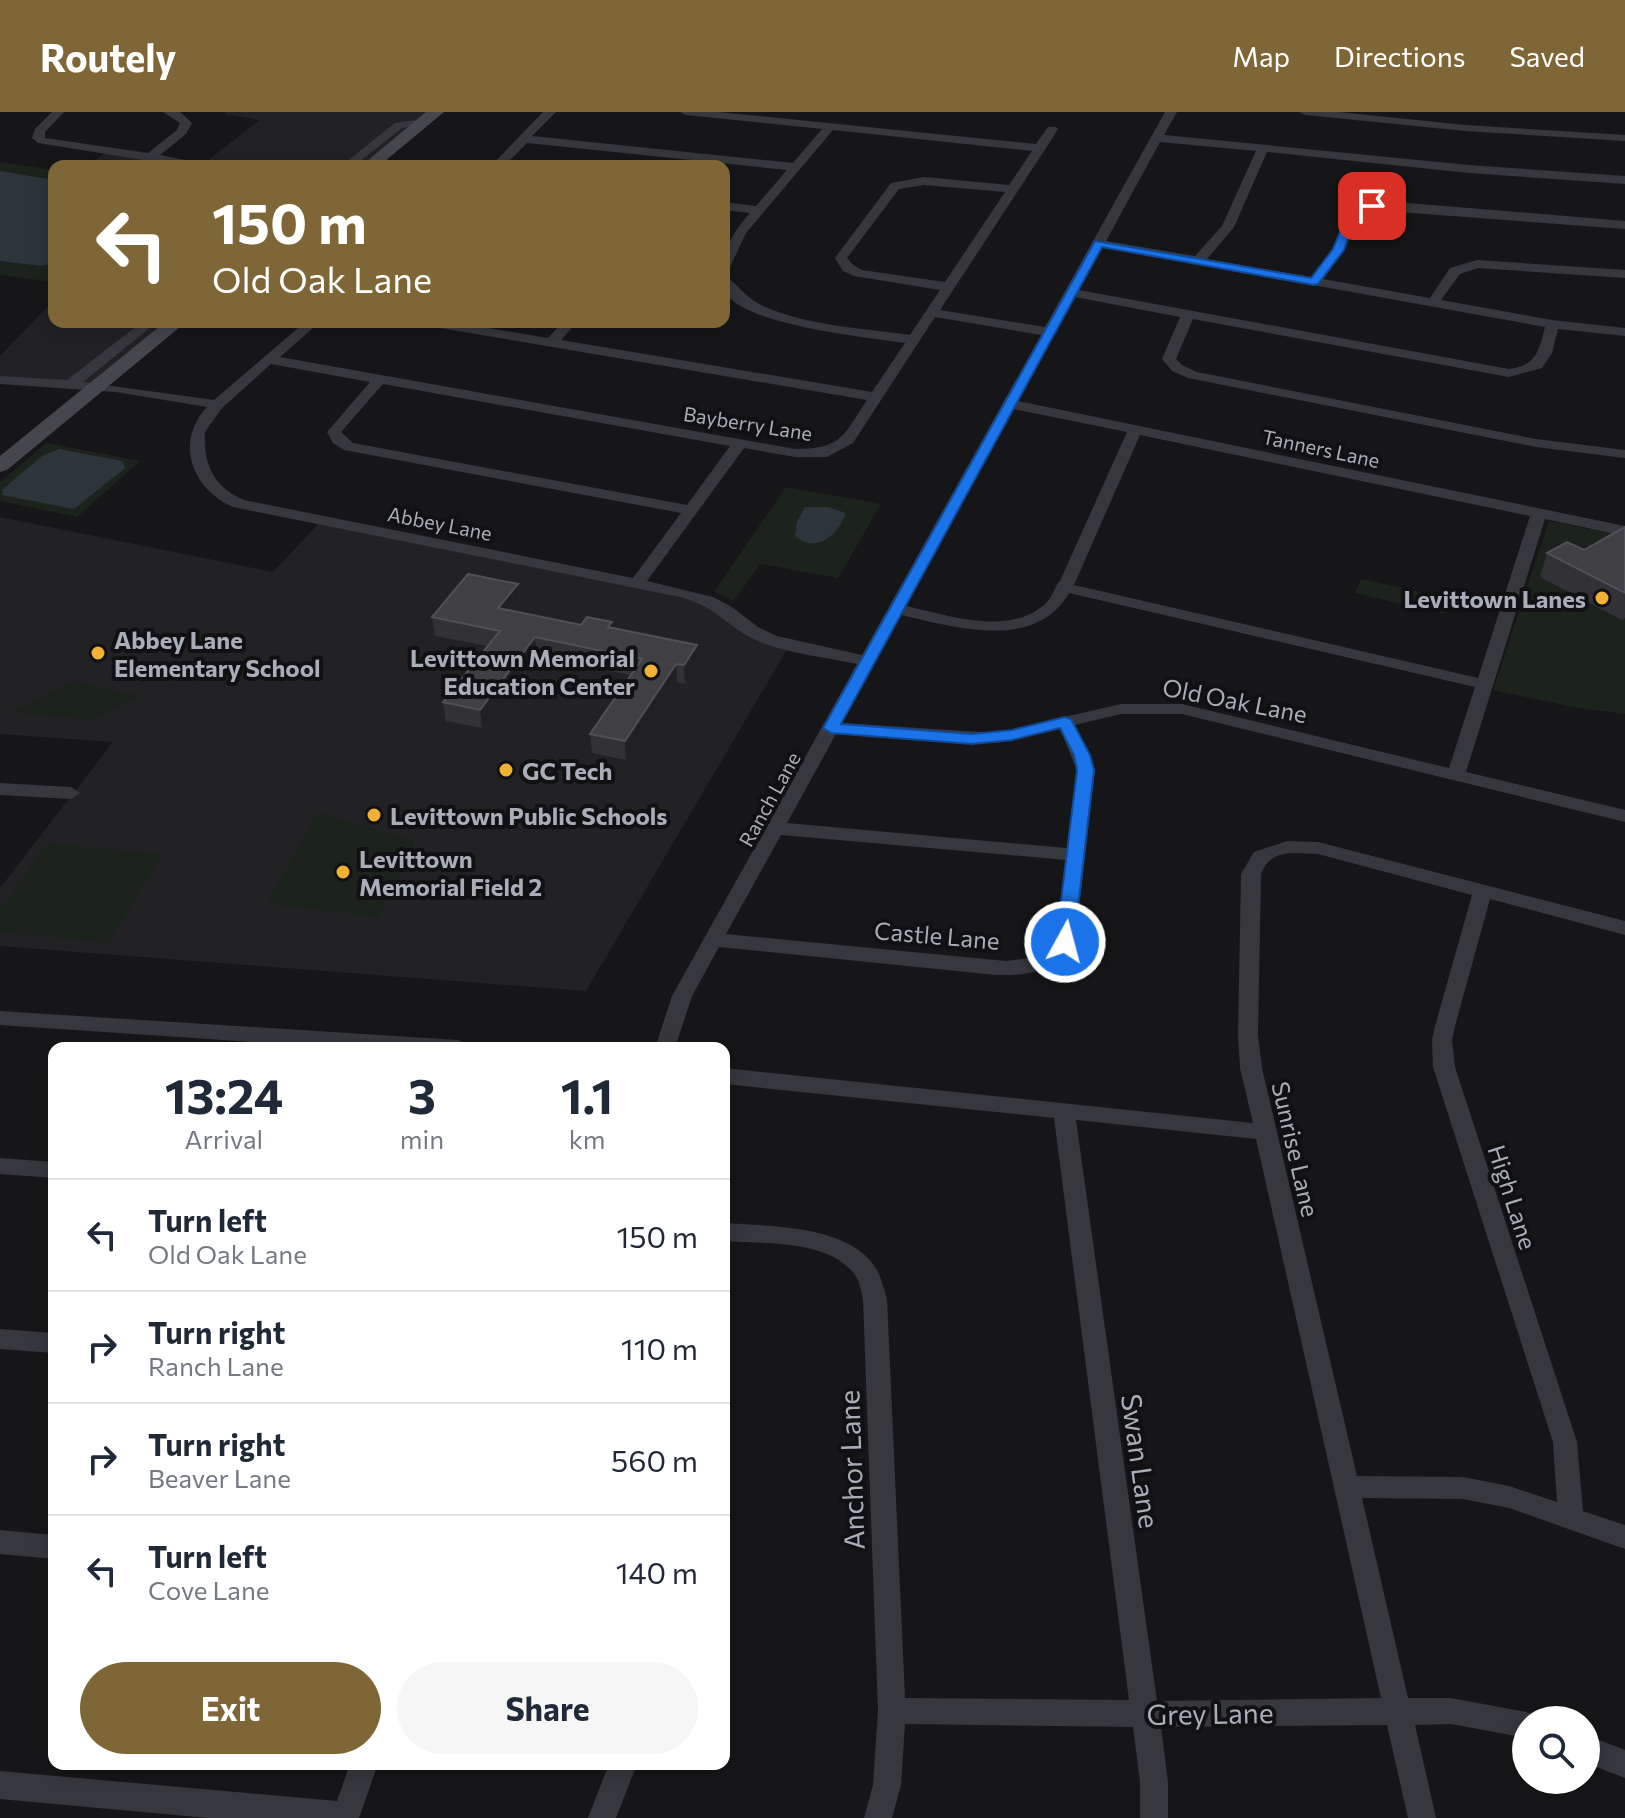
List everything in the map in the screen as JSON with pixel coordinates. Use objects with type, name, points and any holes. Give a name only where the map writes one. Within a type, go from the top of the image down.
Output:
[{"type":"main road","points":[[376,160],[430,117]]},
{"type":"main road","points":[[0,466],[170,328]]},
{"type":"street","points":[[58,112],[39,131],[38,138],[42,141],[164,160]]},
{"type":"street","points":[[149,158],[182,132],[186,123],[181,116],[169,112]]},
{"type":"street","points":[[504,160],[550,112]]},
{"type":"street","points":[[686,112],[737,114],[830,127],[1040,148]]},
{"type":"street","name":"Ranch Lane","points":[[667,1042],[682,996],[1171,112]]},
{"type":"street","points":[[1305,112],[1465,128],[1625,138]]},
{"type":"street","points":[[355,160],[399,125],[430,117]]},
{"type":"street","points":[[730,253],[740,232],[830,127]]},
{"type":"street","name":"Bayberry Lane","points":[[271,360],[795,453],[827,453],[848,440],[1052,129]]},
{"type":"street","points":[[1157,138],[1469,169],[1625,180]]},
{"type":"street","points":[[524,139],[728,160]]},
{"type":"street","points":[[1198,261],[1228,227],[1263,148]]},
{"type":"street","points":[[730,160],[796,167]]},
{"type":"street","points":[[949,287],[859,273],[848,268],[841,258],[895,186],[924,181],[1012,189]]},
{"type":"street","points":[[1314,282],[1338,250],[1352,213],[1361,208],[1384,205],[1625,225]]},
{"type":"street","points":[[730,207],[758,210]]},
{"type":"street","points":[[1099,243],[1552,324],[1625,332]]},
{"type":"street","points":[[1433,303],[1455,271],[1477,264],[1625,274]]},
{"type":"street","points":[[730,288],[738,299],[769,314],[915,340]]},
{"type":"street","points":[[1072,293],[1509,373],[1531,371],[1540,365],[1552,324]]},
{"type":"street","points":[[932,313],[1049,332]]},
{"type":"street","points":[[1188,314],[1169,359],[1177,368],[1193,375],[1536,443],[1625,454]]},
{"type":"street","points":[[70,385],[142,328]]},
{"type":"street","name":"Abbey Lane","points":[[306,328],[218,405],[200,426],[197,440],[202,472],[214,490],[247,507],[707,600],[726,610],[752,631],[772,640],[867,661]]},
{"type":"street","points":[[465,328],[877,397]]},
{"type":"street","points":[[551,343],[565,328]]},
{"type":"street","points":[[0,380],[97,387],[218,405]]},
{"type":"street","points":[[379,380],[334,432],[338,440],[349,447],[690,510]]},
{"type":"street","name":"Tanners Lane","points":[[1010,404],[1625,531]]},
{"type":"street","points":[[897,609],[975,624],[1007,624],[1046,611],[1054,604],[1063,587],[1135,430]]},
{"type":"street","points":[[637,584],[740,443]]},
{"type":"street","points":[[1456,775],[1539,513]]},
{"type":"street","points":[[1063,587],[1484,684]]},
{"type":"street","name":"Old Oak Lane","points":[[831,728],[972,739],[1012,735],[1121,709],[1182,709],[1625,816]]},
{"type":"street","name":"Castle Lane","points":[[714,940],[996,968],[1031,967],[1050,959],[1065,942],[1086,770],[1065,722]]},
{"type":"street","points":[[0,789],[71,793]]},
{"type":"street","points":[[775,828],[1076,855]]},
{"type":"street","name":"Sunrise Lane","points":[[1422,1818],[1251,1068],[1248,1035],[1251,874],[1259,857],[1283,847],[1318,848],[1625,928]]},
{"type":"street","name":"High Lane","points":[[1483,891],[1445,1026],[1442,1040],[1444,1067],[1565,1442],[1571,1519]]},
{"type":"street","points":[[0,1018],[366,1042]]},
{"type":"street","points":[[730,1077],[1265,1132]]},
{"type":"street","name":"Swan Lane","points":[[1064,1111],[1154,1782],[1154,1818]]},
{"type":"street","points":[[0,1166],[48,1170]]},
{"type":"street","name":"Anchor Lane","points":[[730,1233],[827,1244],[851,1255],[868,1274],[875,1299],[892,1711],[887,1785],[878,1818]]},
{"type":"street","points":[[0,1339],[48,1343]]},
{"type":"street","points":[[1347,1487],[1463,1488],[1509,1497],[1625,1537]]},
{"type":"street","points":[[0,1542],[48,1546]]},
{"type":"street","name":"Grey Lane","points":[[892,1711],[1144,1714],[1451,1711],[1512,1722]]},
{"type":"street","points":[[1600,1754],[1625,1764]]},
{"type":"street","points":[[0,1785],[345,1817],[362,1770]]},
{"type":"street","points":[[602,1818],[621,1770]]},
{"type":"shaded area","points":[[431,112],[372,160],[208,160],[260,120],[225,114]]},
{"type":"shaded area","points":[[108,151],[174,160],[95,160]]},
{"type":"shaded area","points":[[0,162],[48,169],[48,281],[0,275]]},
{"type":"shaded area","points":[[0,171],[48,179],[48,264],[0,261]]},
{"type":"shaded area","points":[[48,306],[48,328],[168,328],[95,388],[0,381],[0,356]]},
{"type":"shaded area","points":[[47,443],[140,461],[77,517],[0,501],[0,482]]},
{"type":"shaded area","points":[[59,449],[122,461],[125,468],[74,509],[2,495],[3,489],[42,456]]},
{"type":"shaded area","points":[[786,487],[881,504],[838,578],[760,564],[734,601],[714,592]]},
{"type":"shaded area","points":[[805,507],[828,507],[846,513],[832,535],[819,543],[811,543],[795,536],[797,522]]},
{"type":"shaded area","name":"Levittown Public Schools","points":[[0,517],[273,572],[320,522],[682,593],[789,646],[586,991],[0,946],[0,888],[113,742],[0,734]]},
{"type":"shaded area","points":[[1549,521],[1625,536],[1625,714],[1573,707],[1493,690]]},
{"type":"shaded area","points":[[1361,579],[1451,599],[1446,614],[1355,593]]},
{"type":"shaded area","points":[[74,681],[142,696],[94,720],[10,712]]},
{"type":"shaded area","name":"Levittown Memorial Field 2","points":[[317,812],[416,841],[379,917],[267,904]]},
{"type":"shaded area","points":[[48,843],[163,854],[109,943],[0,932],[0,909]]},
{"type":"building","points":[[1625,527],[1625,593],[1547,553],[1567,542],[1584,550]]},
{"type":"building","points":[[468,574],[518,584],[498,608],[581,625],[587,617],[612,622],[608,627],[697,645],[684,665],[676,664],[625,741],[590,734],[642,659],[535,637],[480,710],[443,702],[500,631],[432,617]]},
{"type":"place","name":"Levittown Lanes","points":[[1602,598]]},
{"type":"place","name":"Abbey Lane Elementary School","points":[[98,653]]},
{"type":"place","name":"Levittown Memorial Education Center","points":[[651,671]]},
{"type":"place","name":"GC Tech","points":[[506,770]]},
{"type":"place","name":"Levittown Public Schools","points":[[374,815]]},
{"type":"place","name":"Levittown Memorial Field 2","points":[[343,872]]},
{"type":"route","points":[[1065,942],[1086,770],[1065,722],[996,738],[972,739],[831,728],[1099,243],[1314,282],[1338,250],[1352,213],[1372,206]]}]
